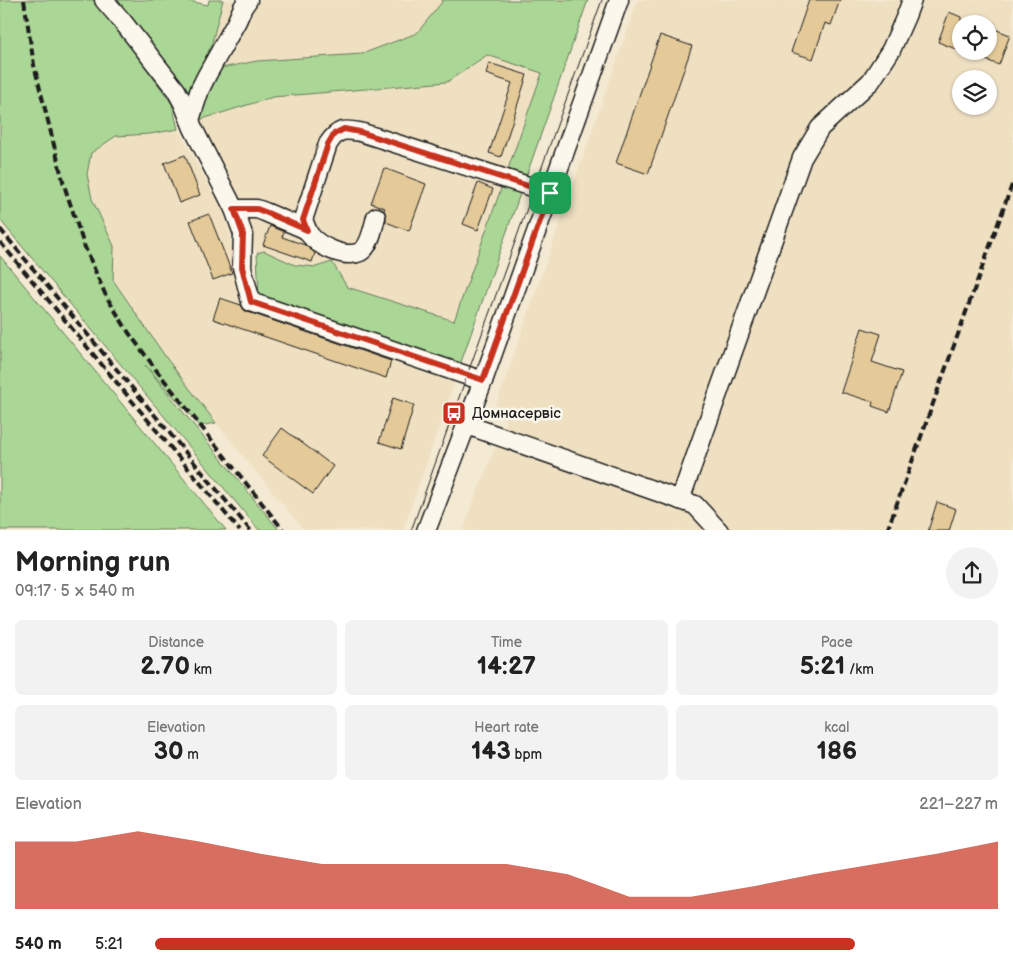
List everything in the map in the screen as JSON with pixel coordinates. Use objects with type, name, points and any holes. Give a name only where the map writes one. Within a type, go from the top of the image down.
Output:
[{"type":"street","points":[[104,0],[176,90],[183,103],[234,209],[243,234],[242,267],[251,302],[483,380]]},
{"type":"street","points":[[190,120],[200,89],[248,0]]},
{"type":"street","points":[[426,530],[483,380],[618,0]]},
{"type":"street","points":[[680,500],[802,158],[820,128],[871,81],[890,50],[912,0]]},
{"type":"street","points":[[376,217],[369,242],[360,252],[350,254],[323,246],[310,235],[303,220],[328,144],[334,134],[344,129],[369,135],[550,193]]},
{"type":"street","points":[[234,209],[257,209],[307,230]]},
{"type":"street","points":[[466,425],[695,505],[719,530]]},
{"type":"shaded area","points":[[223,0],[442,1],[417,33],[362,54],[257,61],[216,69],[208,58]]},
{"type":"shaded area","points":[[638,0],[1013,0],[1013,530],[463,530],[474,499],[507,420],[493,414]]},
{"type":"shaded area","points":[[487,55],[542,73],[454,321],[346,287],[332,262],[316,267],[295,265],[264,251],[257,253],[199,120],[273,97],[447,82]]},
{"type":"shaded area","name":"Домнасервіс","points":[[178,129],[224,213],[249,306],[457,376],[403,530],[304,530],[216,423],[167,359],[113,280],[114,246],[92,199],[87,174],[90,153],[116,136],[150,134]]},
{"type":"green space","points":[[0,0],[95,0],[117,26],[172,104],[178,129],[150,134],[116,136],[91,153],[87,174],[92,199],[114,246],[113,280],[167,359],[216,423],[200,426],[145,365],[279,530],[259,530],[0,220]]},
{"type":"green space","points":[[115,0],[184,0],[208,5],[209,0],[223,0],[208,58],[216,69],[257,61],[362,54],[417,33],[442,0],[588,0],[460,365],[259,298],[257,253],[264,251],[295,265],[316,267],[332,262],[347,287],[454,321],[542,73],[487,55],[447,82],[273,97],[199,120],[181,81]]},
{"type":"green space","points":[[0,256],[226,530],[0,530]]},
{"type":"building","points":[[809,0],[840,0],[831,25],[825,23],[813,59],[791,52]]},
{"type":"building","points":[[949,12],[956,15],[952,15],[952,47],[938,42]]},
{"type":"building","points":[[997,30],[1010,35],[999,65],[986,60],[997,60]]},
{"type":"building","points":[[660,35],[692,46],[648,174],[616,163]]},
{"type":"building","points":[[489,63],[527,75],[501,157],[489,153],[512,83],[486,74]]},
{"type":"building","points":[[185,155],[200,195],[179,203],[164,163]]},
{"type":"building","points":[[384,168],[426,184],[409,231],[386,222],[385,208],[371,203]]},
{"type":"building","points":[[478,183],[493,189],[478,230],[463,224]]},
{"type":"building","points":[[209,214],[232,273],[213,280],[190,221]]},
{"type":"building","points":[[270,226],[284,232],[282,237],[305,245],[315,253],[312,262],[263,245]]},
{"type":"building","points":[[220,298],[241,305],[248,312],[391,361],[386,378],[213,319]]},
{"type":"building","points":[[862,328],[881,334],[872,362],[902,372],[889,412],[872,406],[873,402],[841,392]]},
{"type":"building","points":[[393,398],[414,405],[401,449],[379,442]]},
{"type":"building","points":[[282,428],[333,466],[313,494],[262,456]]},
{"type":"building","points":[[937,502],[956,509],[949,530],[928,530]]},
{"type":"tram line","points":[[411,530],[602,0]]},
{"type":"railway","points":[[24,0],[34,65],[64,185],[84,245],[106,296],[129,333],[157,371],[283,530]]},
{"type":"railway","points":[[887,530],[1013,182]]},
{"type":"railway","points":[[0,229],[250,530]]},
{"type":"railway","points":[[0,242],[239,530]]},
{"type":"place","name":"Домнасервіс","points":[[454,413]]},
{"type":"route","points":[[344,129],[360,132],[550,193],[483,380],[251,302],[242,267],[243,234],[234,209],[257,209],[307,230],[303,220],[328,144],[334,134],[344,129]]}]
